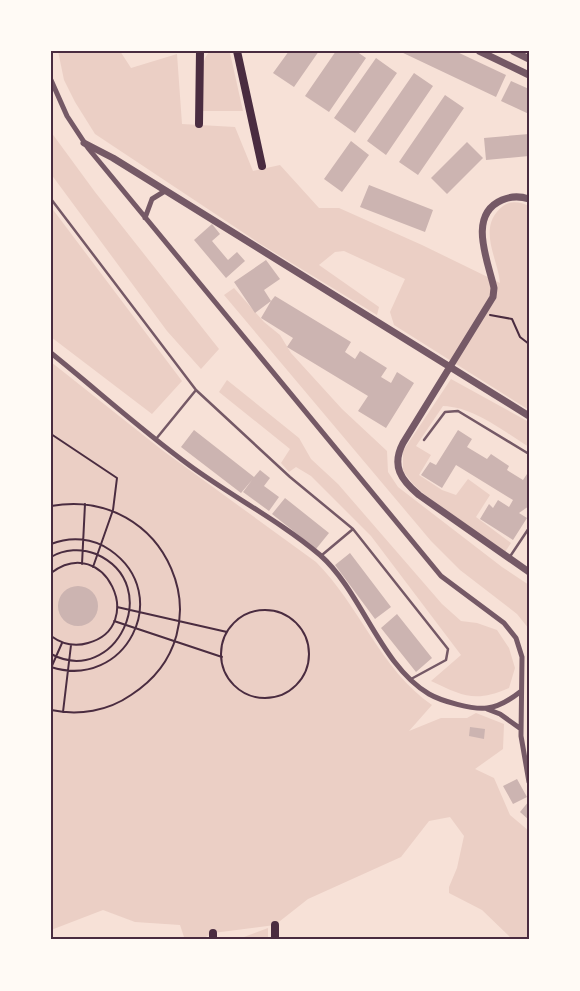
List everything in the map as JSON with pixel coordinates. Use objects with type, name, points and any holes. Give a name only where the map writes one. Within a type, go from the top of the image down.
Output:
[{"type":"main road","points":[[199,124],[200,51]]},
{"type":"main road","points":[[237,51],[262,166]]},
{"type":"main road","points":[[275,940],[276,925]]},
{"type":"street","points":[[479,51],[529,75]]},
{"type":"street","points":[[513,51],[529,59]]},
{"type":"street","points":[[51,80],[67,116],[84,143],[441,576],[511,630],[520,646],[522,657],[520,692],[521,729],[524,764],[529,782]]},
{"type":"street","points":[[84,143],[529,416]]},
{"type":"street","points":[[145,218],[152,199],[165,191]]},
{"type":"street","points":[[529,199],[515,196],[499,201],[483,221],[483,239],[494,292],[485,313],[403,443],[399,452],[398,469],[403,481],[419,496],[529,572]]},
{"type":"street","points":[[51,353],[188,465],[321,556],[337,575],[382,642],[410,679],[424,691],[438,699],[486,708],[504,717],[521,729]]},
{"type":"street","points":[[486,708],[502,704],[520,692]]},
{"type":"lane","points":[[51,199],[196,390],[290,477],[353,529],[448,649],[446,660],[410,679]]},
{"type":"lane","points":[[156,439],[196,390]]},
{"type":"lane","points":[[424,440],[445,412],[458,411],[529,454]]},
{"type":"lane","points":[[508,559],[529,528]]},
{"type":"lane","points":[[321,556],[353,529]]},
{"type":"path","points":[[485,313],[512,320],[520,336],[529,344]]},
{"type":"path","points":[[51,434],[117,478],[114,510],[93,567]]},
{"type":"path","points":[[82,564],[85,504]]},
{"type":"path","points":[[51,506],[85,504],[114,510],[137,523],[148,533],[166,556],[177,584],[178,621],[174,641],[159,670],[144,686],[126,699],[98,710],[63,712],[51,710]]},
{"type":"path","points":[[51,544],[70,539],[84,539],[101,544],[121,558],[131,571],[138,586],[141,613],[128,644],[116,656],[101,665],[84,670],[68,671],[51,667],[62,642]]},
{"type":"path","points":[[51,557],[69,551],[83,551],[97,555],[110,562],[120,572],[128,590],[130,610],[127,625],[120,638],[109,649],[97,656],[70,660],[51,654]]},
{"type":"path","points":[[51,573],[62,566],[82,564],[93,567],[104,573],[112,583],[118,608],[114,620],[101,637],[87,643],[71,645],[51,636]]},
{"type":"path","points":[[118,608],[227,632]]},
{"type":"path","points":[[262,610],[276,611],[289,616],[303,632],[309,651],[308,665],[302,678],[292,688],[279,695],[264,698],[249,695],[236,687],[227,676],[222,658],[222,646],[227,632],[236,620],[248,613],[262,610]]},
{"type":"path","points":[[114,620],[222,658]]},
{"type":"path","points":[[63,712],[71,645]]},
{"type":"shaded area","points":[[58,51],[120,51],[131,68],[177,54],[182,124],[235,127],[253,171],[280,165],[319,208],[339,208],[422,245],[500,283],[491,243],[491,223],[495,214],[506,204],[516,202],[529,206],[529,410],[394,325],[390,312],[405,279],[344,251],[335,252],[319,265],[379,307],[377,315],[262,245],[95,134],[64,80]]},
{"type":"shaded area","points":[[210,51],[230,53],[243,111],[201,111],[203,64]]},
{"type":"shaded area","points":[[51,132],[95,192],[219,349],[201,369],[167,331],[51,174]]},
{"type":"shaded area","points":[[51,207],[182,381],[152,414],[51,337]]},
{"type":"shaded area","points":[[234,288],[264,322],[280,335],[291,353],[342,409],[387,451],[388,472],[398,487],[502,567],[529,585],[529,629],[517,614],[460,570],[431,541],[224,295]]},
{"type":"shaded area","points":[[51,362],[162,450],[316,562],[345,598],[398,674],[432,705],[409,731],[441,718],[467,718],[476,713],[504,724],[503,749],[475,769],[494,778],[510,815],[529,831],[529,940],[513,940],[482,910],[449,893],[449,887],[457,868],[464,836],[450,817],[429,821],[401,857],[308,899],[275,925],[213,933],[200,940],[185,940],[180,925],[135,922],[103,910],[51,930]]},
{"type":"shaded area","points":[[451,379],[529,422],[529,447],[477,415],[455,407],[443,406],[416,446],[431,455],[419,475],[442,490],[456,495],[468,479],[490,495],[476,517],[511,543],[505,552],[424,494],[403,471],[403,451]]},
{"type":"shaded area","points":[[227,380],[299,438],[311,459],[338,484],[442,604],[461,621],[477,623],[497,630],[509,648],[515,668],[509,688],[487,695],[469,696],[452,691],[431,681],[461,655],[371,536],[311,476],[296,467],[289,472],[281,463],[290,449],[219,392]]},
{"type":"shaded area","points":[[268,928],[268,940],[236,940]]},
{"type":"building","points":[[289,51],[319,51],[294,87],[273,73]]},
{"type":"building","points":[[336,51],[356,51],[366,58],[329,112],[305,96]]},
{"type":"building","points":[[399,51],[455,51],[506,75],[496,97]]},
{"type":"building","points":[[376,58],[397,73],[355,133],[334,118]]},
{"type":"building","points":[[414,73],[433,86],[386,155],[367,141]]},
{"type":"building","points":[[511,81],[529,89],[529,114],[501,101]]},
{"type":"building","points":[[445,95],[464,108],[418,175],[399,162]]},
{"type":"building","points":[[529,134],[529,156],[486,160],[484,138]]},
{"type":"building","points":[[351,141],[369,155],[342,192],[324,179]]},
{"type":"building","points":[[467,142],[483,158],[447,194],[431,178]]},
{"type":"building","points":[[369,185],[433,210],[425,232],[360,207]]},
{"type":"building","points":[[212,224],[220,234],[212,241],[228,260],[237,252],[245,261],[226,278],[194,240]]},
{"type":"building","points":[[266,260],[280,279],[264,290],[271,301],[255,313],[234,282]]},
{"type":"building","points":[[275,296],[351,342],[345,352],[355,359],[360,351],[387,368],[381,377],[391,383],[397,372],[414,383],[386,428],[358,411],[368,396],[287,347],[293,338],[261,318]]},
{"type":"building","points":[[194,430],[254,477],[260,470],[270,478],[264,486],[279,497],[269,511],[243,492],[252,480],[241,493],[181,447]]},
{"type":"building","points":[[458,430],[472,439],[467,447],[487,459],[491,454],[509,466],[507,470],[523,480],[527,474],[529,475],[529,506],[519,513],[527,518],[513,540],[480,519],[489,504],[493,508],[498,500],[509,507],[513,500],[456,465],[442,488],[421,475],[430,462],[436,465]]},
{"type":"building","points":[[285,498],[329,533],[316,549],[272,514]]},
{"type":"building","points":[[350,553],[391,607],[375,619],[335,565]]},
{"type":"building","points":[[82,586],[89,589],[95,595],[98,606],[97,614],[89,623],[82,626],[74,626],[67,623],[59,614],[58,602],[61,595],[70,587]]},
{"type":"building","points":[[397,614],[432,658],[416,672],[381,628]]},
{"type":"building","points":[[470,727],[485,729],[484,739],[469,736]]},
{"type":"building","points":[[517,779],[527,797],[513,804],[503,786]]},
{"type":"building","points":[[529,801],[529,820],[520,812]]}]
